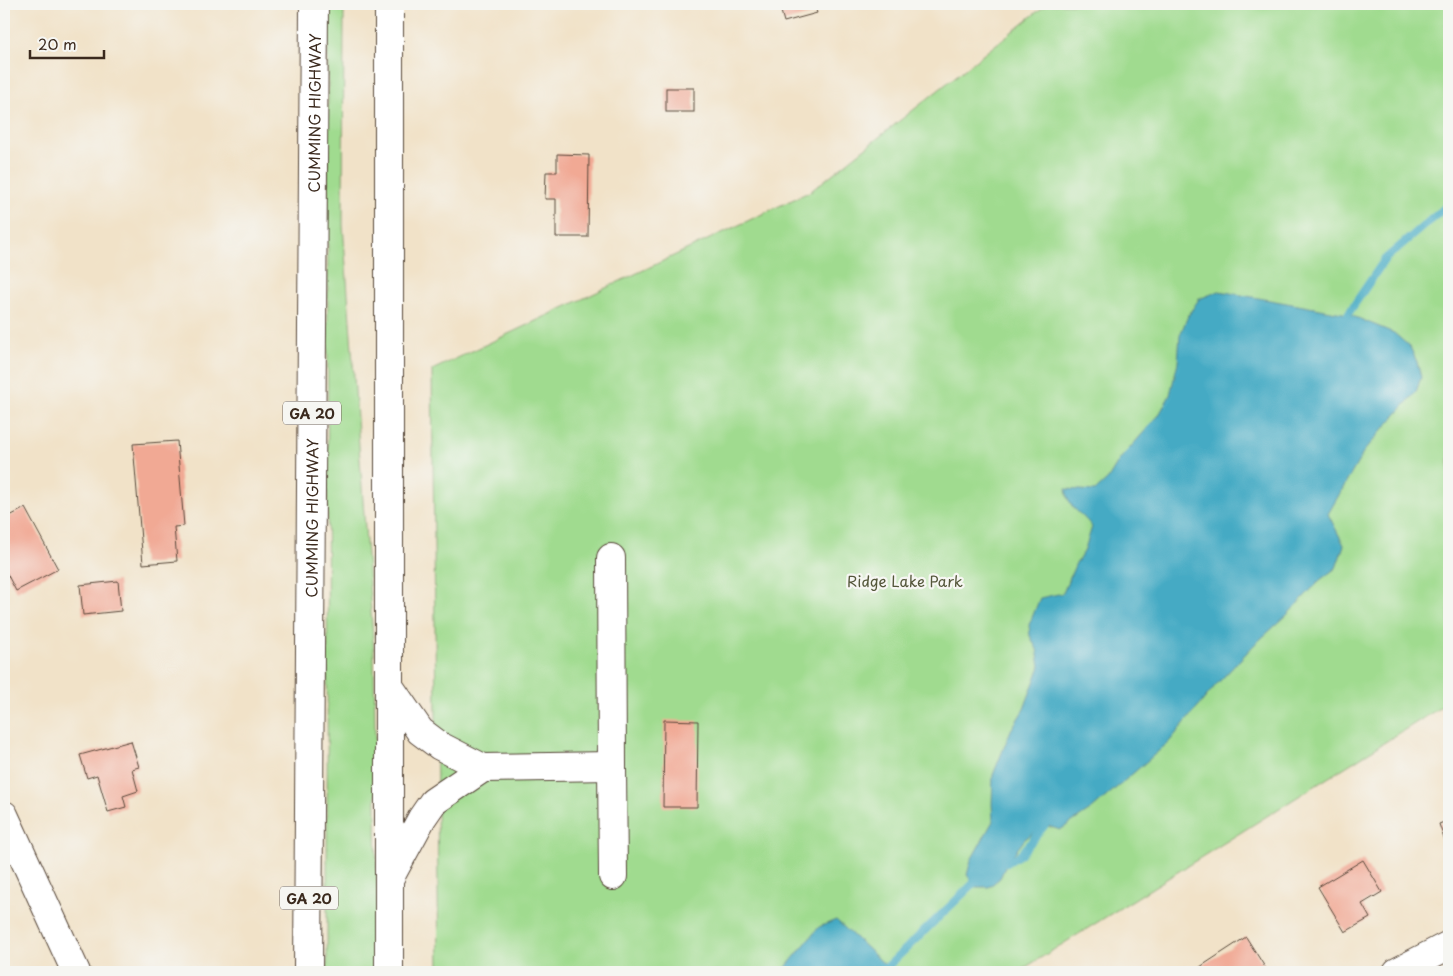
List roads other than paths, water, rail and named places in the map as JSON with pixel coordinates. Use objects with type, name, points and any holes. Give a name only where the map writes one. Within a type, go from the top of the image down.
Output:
[{"type":"main road","name":"CUMMING HIGHWAY","points":[[308,972],[314,4]]},
{"type":"main road","points":[[388,972],[389,4]]},
{"type":"main road","points":[[611,558],[613,876]]},
{"type":"main road","points":[[389,686],[420,731],[440,746],[483,768],[612,766]]},
{"type":"main road","points":[[389,879],[422,818],[433,802],[483,768]]},
{"type":"main road","points":[[4,816],[76,972]]},
{"type":"main road","points":[[1397,972],[1449,945]]},
{"type":"water","points":[[1219,291],[1348,314],[1394,333],[1410,347],[1417,362],[1421,377],[1416,392],[1365,450],[1328,514],[1344,545],[1336,568],[1320,580],[1287,615],[1254,645],[1215,686],[1169,742],[1092,809],[1060,830],[1045,825],[1025,839],[1007,863],[1000,878],[989,887],[976,887],[967,875],[971,860],[993,821],[993,775],[1011,730],[1024,709],[1040,666],[1037,649],[1030,636],[1029,625],[1040,598],[1063,593],[1076,563],[1084,552],[1092,527],[1070,502],[1066,489],[1095,491],[1108,479],[1120,459],[1159,415],[1170,395],[1178,362],[1180,335],[1188,316],[1199,299]]},
{"type":"water","points":[[836,920],[893,972],[782,972],[819,927]]},
{"type":"waterway","points":[[1348,314],[1385,259],[1449,204]]},
{"type":"waterway","points":[[1007,863],[1021,854],[1045,825]]},
{"type":"waterway","points":[[887,967],[973,884]]},
{"type":"park label","name":"Ridge Lake Park","points":[[905,580]]}]
